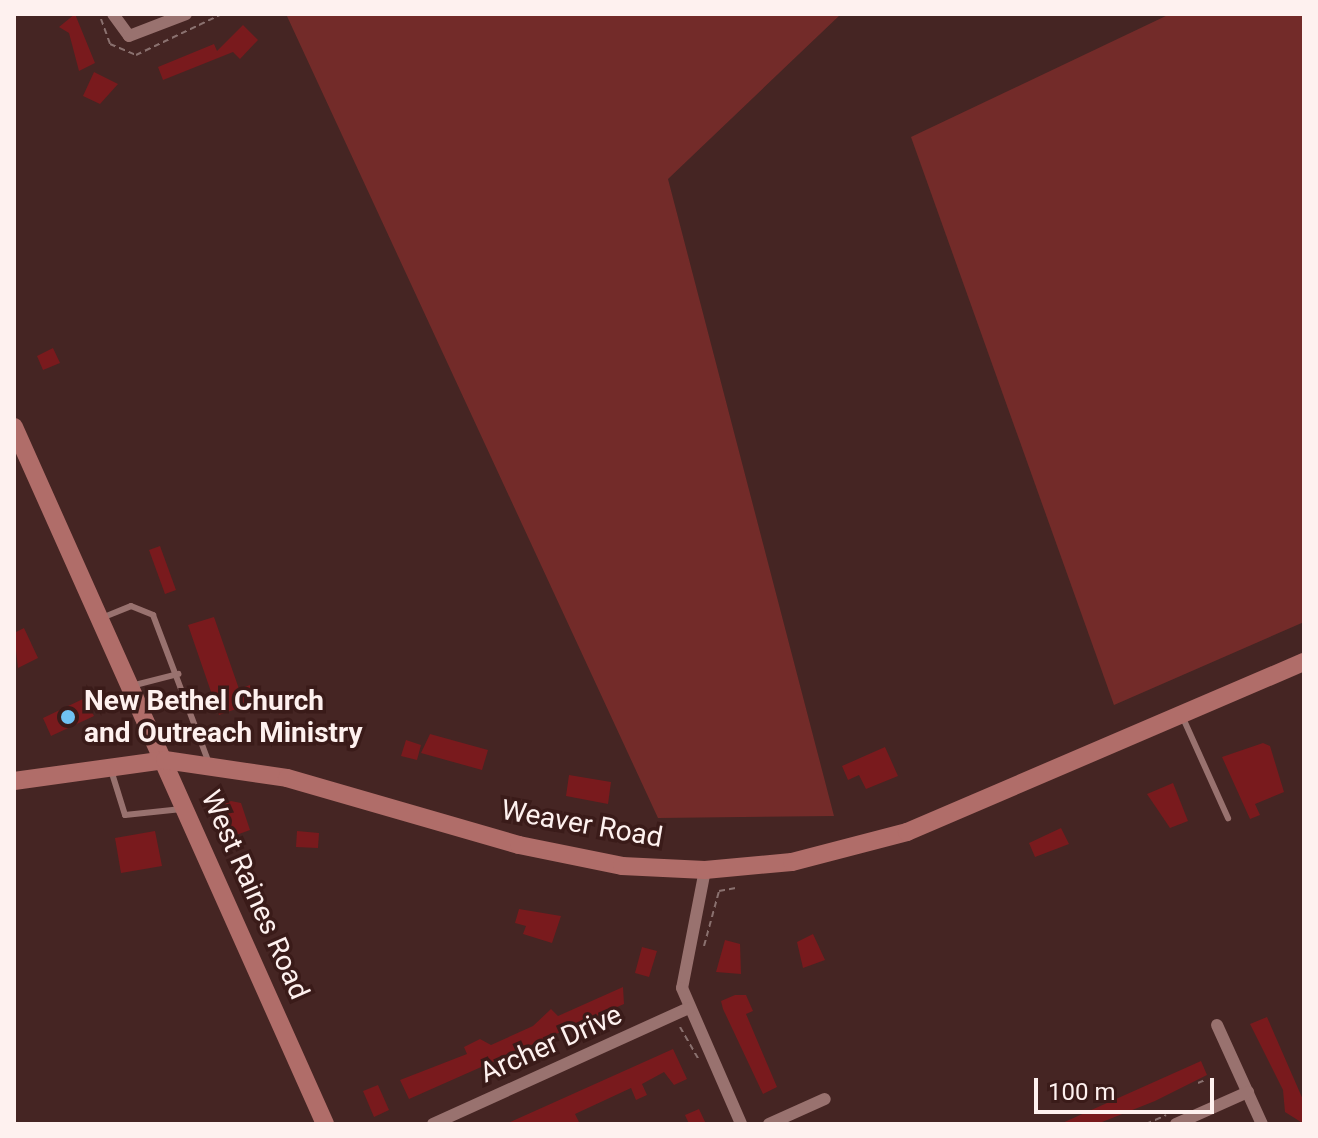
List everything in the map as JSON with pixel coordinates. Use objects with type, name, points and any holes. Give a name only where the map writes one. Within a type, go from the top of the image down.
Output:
[{"type":"main road","name":"West Raines Road","points":[[14,427],[325,1124]]},
{"type":"main road","name":"Weaver Road","points":[[14,781],[165,760],[318,785],[519,845],[622,866],[705,870],[869,845],[1304,662]]},
{"type":"street","points":[[113,14],[129,36],[186,14]]},
{"type":"street","points":[[705,870],[683,977],[689,1008],[741,1124]]},
{"type":"street","name":"Archer Drive","points":[[433,1124],[689,1008]]},
{"type":"street","points":[[1217,1025],[1262,1124]]},
{"type":"street","points":[[1176,1124],[1248,1092]]},
{"type":"street","points":[[769,1124],[825,1099]]},
{"type":"lane","points":[[100,618],[131,606],[153,615],[178,674],[209,766]]},
{"type":"lane","points":[[131,686],[178,674]]},
{"type":"lane","points":[[1182,715],[1228,818]]},
{"type":"lane","points":[[110,766],[125,815],[185,808]]},
{"type":"path","points":[[701,955],[719,891],[736,888]]},
{"type":"path","points":[[672,1029],[685,1030],[700,1062]]},
{"type":"path","points":[[1198,1083],[1205,1080]]},
{"type":"shaded area","points":[[286,14],[841,14],[668,179],[834,816],[658,818]]},
{"type":"shaded area","points":[[1170,14],[1304,14],[1304,622],[1114,705],[911,137]]},
{"type":"building","points":[[75,14],[95,63],[79,71],[69,33],[59,27]]},
{"type":"building","points":[[243,25],[258,40],[240,59],[233,52],[163,80],[158,67],[214,44],[217,51]]},
{"type":"building","points":[[94,72],[118,84],[100,104],[83,96]]},
{"type":"building","points":[[53,348],[60,363],[43,370],[37,356]]},
{"type":"building","points":[[160,546],[176,590],[165,594],[149,550]]},
{"type":"building","points":[[214,617],[239,689],[250,685],[256,702],[219,715],[188,625]]},
{"type":"building","points":[[24,628],[38,658],[18,668],[14,633]]},
{"type":"building","name":"New Bethel Church and Outreach Ministry","points":[[85,698],[94,716],[51,736],[43,718]]},
{"type":"building","points":[[430,734],[488,750],[482,770],[421,753]]},
{"type":"building","points":[[406,740],[421,745],[417,760],[401,756]]},
{"type":"building","points":[[1263,743],[1270,746],[1284,792],[1255,804],[1260,815],[1250,819],[1222,757]]},
{"type":"building","points":[[885,747],[898,776],[866,789],[859,775],[848,780],[842,766]]},
{"type":"building","points":[[569,775],[611,782],[608,804],[566,796]]},
{"type":"building","points":[[1173,783],[1188,821],[1170,828],[1147,794]]},
{"type":"building","points":[[231,801],[241,803],[250,830],[228,838],[217,806]]},
{"type":"building","points":[[1061,828],[1069,844],[1035,857],[1029,843]]},
{"type":"building","points":[[155,831],[162,866],[121,873],[115,838]]},
{"type":"building","points":[[297,831],[319,833],[318,848],[296,847]]},
{"type":"building","points":[[519,909],[561,916],[552,943],[523,934],[526,926],[515,923]]},
{"type":"building","points":[[813,934],[825,960],[803,968],[797,942]]},
{"type":"building","points":[[725,940],[740,944],[741,974],[716,972]]},
{"type":"building","points":[[642,947],[657,951],[649,977],[635,973]]},
{"type":"building","points":[[623,987],[624,1004],[409,1099],[400,1080],[467,1054],[464,1047],[480,1039],[491,1045],[533,1026],[551,1009],[558,1016]]},
{"type":"building","points":[[735,995],[746,995],[753,1011],[746,1014],[777,1087],[763,1094],[723,1009],[721,1001]]},
{"type":"building","points":[[1267,1017],[1304,1102],[1304,1124],[1285,1112],[1283,1090],[1250,1024]]},
{"type":"building","points":[[673,1049],[687,1079],[674,1085],[664,1072],[642,1084],[647,1095],[636,1100],[631,1088],[575,1114],[580,1124],[506,1124]]},
{"type":"building","points":[[1201,1061],[1207,1075],[1155,1101],[1097,1124],[1060,1124]]},
{"type":"building","points":[[378,1085],[389,1110],[374,1117],[363,1091]]},
{"type":"building","points":[[699,1109],[706,1124],[689,1124],[685,1115]]},
{"type":"place","name":"New Bethel Church and Outreach Ministry","points":[[68,717]]}]
